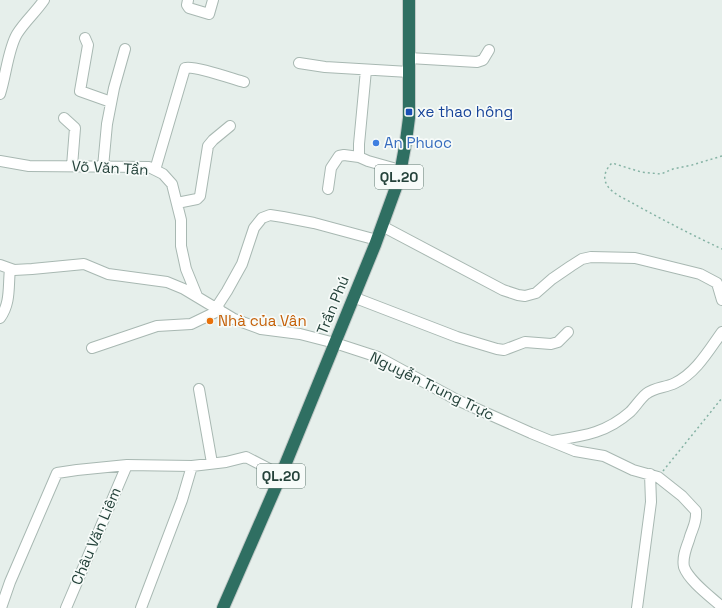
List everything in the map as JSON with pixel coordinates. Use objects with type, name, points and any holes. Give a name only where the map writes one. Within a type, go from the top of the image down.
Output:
[{"type":"highway","name":"Trần Phú","points":[[223,608],[281,475],[377,240],[399,179],[409,118],[409,0]]},
{"type":"street","points":[[0,94],[4,59],[16,35],[44,0]]},
{"type":"street","points":[[188,0],[187,6],[189,8],[209,14],[213,0]]},
{"type":"street","points":[[85,38],[88,45],[80,91],[111,102]]},
{"type":"street","points":[[103,167],[107,124],[111,102],[125,49]]},
{"type":"street","points":[[409,58],[477,62],[483,60],[489,50]]},
{"type":"street","points":[[299,63],[326,67],[409,72]]},
{"type":"street","points":[[155,170],[185,68],[188,67],[206,71],[244,82]]},
{"type":"street","points":[[359,157],[366,70]]},
{"type":"street","points":[[64,118],[75,128],[72,166]]},
{"type":"street","points":[[176,203],[197,199],[200,196],[208,146],[230,126]]},
{"type":"street","points":[[328,189],[332,168],[339,156],[344,155],[359,157],[400,170]]},
{"type":"street","name":"Võ Văn Tần","points":[[0,161],[29,166],[149,167],[163,174],[172,184],[181,220],[181,246],[186,269],[197,296]]},
{"type":"street","points":[[92,348],[157,326],[191,324],[218,309],[242,264],[254,228],[262,218],[270,215],[283,217],[314,223],[377,240]]},
{"type":"street","points":[[382,226],[503,290],[518,295],[524,296],[536,293],[552,279],[582,259],[591,257],[635,258],[700,274],[717,283],[722,300]]},
{"type":"street","name":"Nguyễn Trung Trực","points":[[0,265],[10,269],[32,269],[84,264],[108,274],[167,282],[197,296],[234,319],[261,329],[300,334],[335,343],[378,357],[457,400],[551,442],[575,452],[604,456],[633,470],[654,475],[682,496],[696,511],[697,521],[690,535],[684,554],[684,567],[694,583],[722,607]]},
{"type":"street","points":[[0,318],[7,308],[10,269]]},
{"type":"street","points":[[354,297],[457,337],[497,349],[504,350],[525,342],[551,344],[558,342],[568,332]]},
{"type":"street","points":[[551,442],[601,431],[614,423],[629,412],[646,394],[655,388],[675,383],[698,366],[722,332]]},
{"type":"street","points":[[199,389],[212,464]]},
{"type":"street","points":[[1,608],[10,582],[57,473],[127,465],[192,466],[212,464],[246,457],[281,475]]},
{"type":"street","name":"Châu Văn Liêm","points":[[66,608],[127,465]]},
{"type":"street","points":[[140,608],[182,500],[192,466]]},
{"type":"street","points":[[636,608],[654,475]]},
{"type":"path","points":[[722,156],[692,165],[672,168],[661,174],[641,172],[612,163],[606,168],[604,178],[607,185],[617,194],[722,249]]},
{"type":"path","points":[[654,475],[722,398]]},
{"type":"place","name":"xe thao hông","points":[[409,112]]},
{"type":"place","name":"An Phuoc","points":[[376,143]]},
{"type":"place","name":"Nhà của Vân","points":[[210,321]]}]
